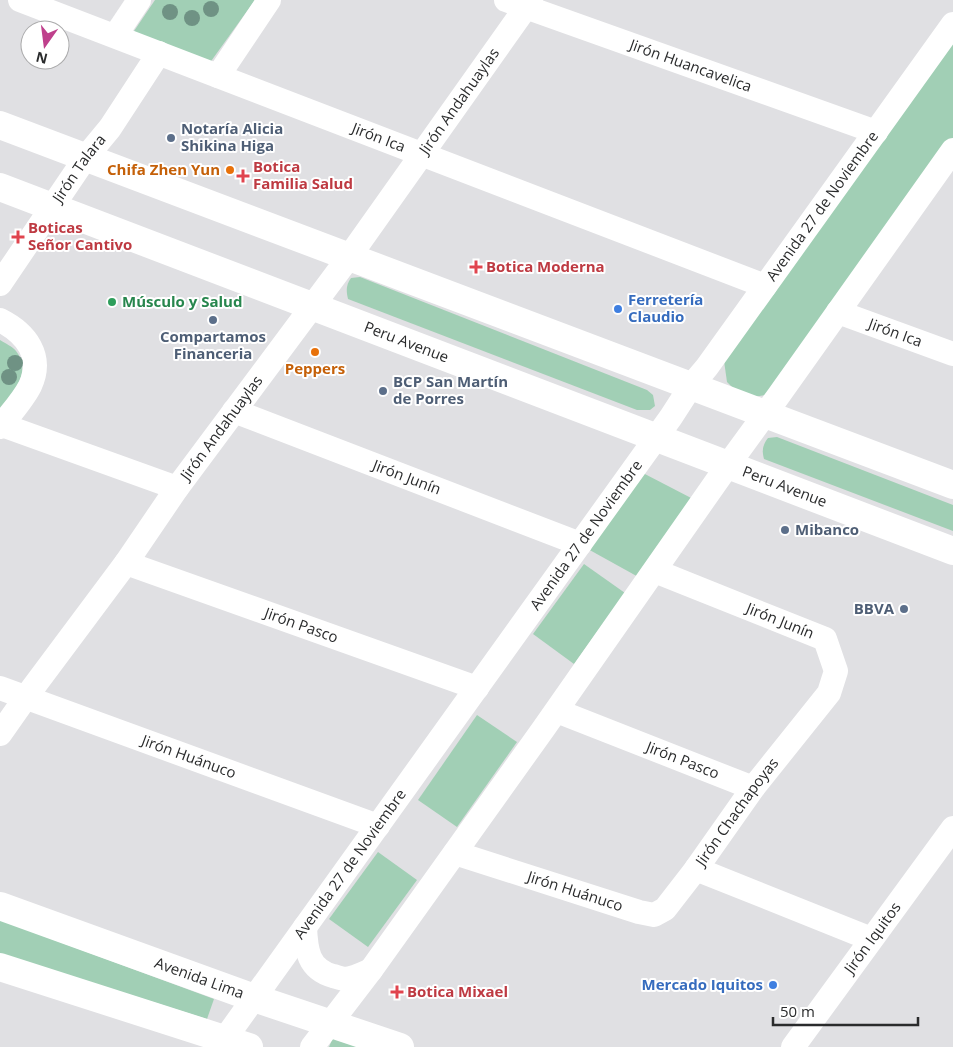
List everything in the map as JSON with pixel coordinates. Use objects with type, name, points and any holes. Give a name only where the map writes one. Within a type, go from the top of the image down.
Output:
[{"type":"main road","points":[[0,125],[953,485]]},
{"type":"main road","name":"Peru Avenue","points":[[0,187],[953,551]]},
{"type":"main road","name":"Avenida Lima","points":[[0,906],[254,998],[400,1047]]},
{"type":"main road","points":[[0,967],[230,1044]]},
{"type":"street","name":"Jirón Ica","points":[[20,0],[765,286]]},
{"type":"street","points":[[115,36],[139,0]]},
{"type":"street","points":[[218,76],[269,0]]},
{"type":"street","name":"Jirón Huancavelica","points":[[521,3],[876,132]]},
{"type":"street","name":"Jirón Andahuaylas","points":[[0,734],[126,563],[177,488],[423,154],[521,3]]},
{"type":"street","name":"Avenida 27 de Noviembre","points":[[230,1044],[254,998],[691,386],[953,24]]},
{"type":"street","name":"Jirón Talara","points":[[0,284],[86,158],[110,128],[159,53]]},
{"type":"street","points":[[312,1047],[371,970],[557,711],[728,465],[950,160]]},
{"type":"street","name":"Jirón Ica","points":[[838,312],[953,354]]},
{"type":"street","points":[[0,320],[14,327],[27,340],[33,355],[35,372],[30,387],[1,426],[177,488]]},
{"type":"street","name":"Jirón Junín","points":[[234,411],[580,544]]},
{"type":"street","name":"Jirón Pasco","points":[[126,563],[477,688]]},
{"type":"street","name":"Jirón Junín","points":[[655,571],[825,639],[836,671],[829,692]]},
{"type":"street","name":"Jirón Huánuco","points":[[0,688],[378,826]]},
{"type":"street","name":"Jirón Chachapoyas","points":[[638,912],[654,915],[665,909],[696,870],[753,788],[829,692]]},
{"type":"street","name":"Jirón Pasco","points":[[557,711],[753,788]]},
{"type":"street","name":"Jirón Iquitos","points":[[792,1047],[953,828]]},
{"type":"street","name":"Jirón Huánuco","points":[[455,853],[638,912]]},
{"type":"street","points":[[696,870],[871,939]]},
{"type":"street","points":[[305,927],[306,945],[310,960],[318,970],[343,979],[371,970]]},
{"type":"green space","points":[[155,0],[255,0],[209,64],[132,34]]},
{"type":"green space","points":[[953,37],[953,138],[774,388],[765,395],[753,397],[735,390],[727,382],[724,361]]},
{"type":"green space","points":[[360,277],[647,390],[653,395],[655,406],[650,410],[637,410],[348,299],[347,288],[349,281],[351,278]]},
{"type":"green space","points":[[0,340],[16,351],[21,359],[22,375],[15,390],[0,411]]},
{"type":"green space","points":[[777,437],[953,505],[953,531],[764,459],[763,448],[766,441],[768,438]]},
{"type":"green space","points":[[641,472],[695,500],[642,579],[586,548]]},
{"type":"green space","points":[[584,564],[625,593],[574,664],[533,634]]},
{"type":"green space","points":[[477,715],[517,742],[457,827],[418,800]]},
{"type":"green space","points":[[378,852],[417,880],[368,947],[329,919]]},
{"type":"green space","points":[[0,920],[214,999],[207,1019],[0,954]]},
{"type":"green space","points":[[334,1035],[366,1047],[329,1047]]},
{"type":"place","name":"Notaría Alicia Shikina Higa","points":[[171,138]]},
{"type":"place","name":"Chifa Zhen Yun","points":[[230,170]]},
{"type":"place","name":"Botica Familia Salud","points":[[243,176]]},
{"type":"place","name":"Boticas Señor Cantivo","points":[[18,237]]},
{"type":"place","name":"Botica Moderna","points":[[476,267]]},
{"type":"place","name":"Músculo y Salud","points":[[112,302]]},
{"type":"place","name":"Ferretería Claudio","points":[[618,309]]},
{"type":"place","name":"Compartamos Financeria","points":[[213,320]]},
{"type":"place","name":"Peppers","points":[[315,352]]},
{"type":"place","name":"BCP San Martín de Porres","points":[[383,391]]},
{"type":"place","name":"Mibanco","points":[[785,530]]},
{"type":"place","name":"BBVA","points":[[904,609]]},
{"type":"place","name":"Mercado Iquitos","points":[[773,985]]},
{"type":"place","name":"Botica Mixael","points":[[397,992]]}]
